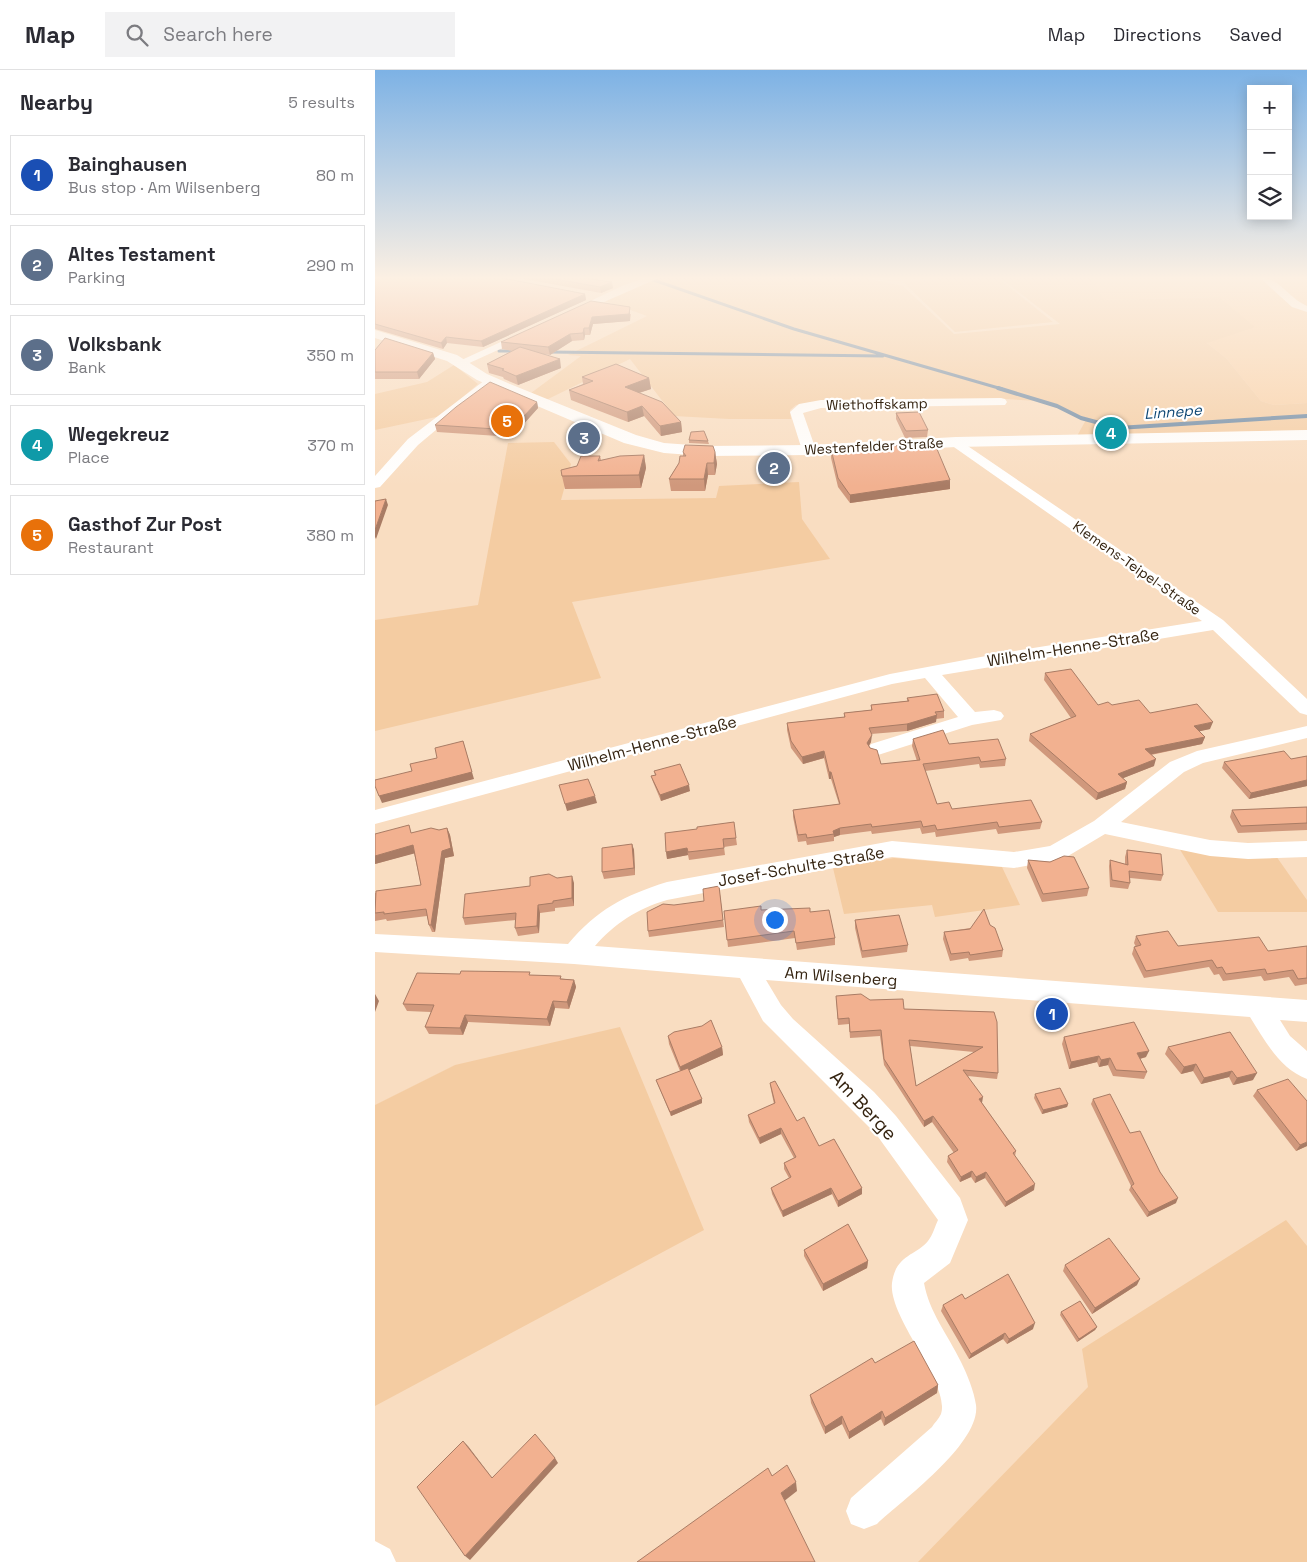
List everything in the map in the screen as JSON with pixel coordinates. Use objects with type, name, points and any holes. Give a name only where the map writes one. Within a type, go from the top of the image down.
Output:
[{"type":"main road","name":"Westenfelder Straße","points":[[418,347],[461,362],[489,380],[630,439],[664,448],[705,451],[809,450],[956,442],[1307,435]]},
{"type":"street","points":[[461,362],[495,347]]},
{"type":"street","points":[[377,480],[413,442],[489,380]]},
{"type":"street","name":"Wiethoffskamp","points":[[809,450],[796,412],[803,407],[821,404],[1001,402]]},
{"type":"street","name":"Klemens-Teipel-Straße","points":[[956,442],[1217,624],[1307,709]]},
{"type":"street","name":"Wilhelm-Henne-Straße","points":[[375,817],[890,679],[1217,624]]},
{"type":"street","points":[[929,671],[970,720]]},
{"type":"street","points":[[878,748],[970,720],[994,716]]},
{"type":"street","name":"Josef-Schulte-Straße","points":[[574,954],[596,927],[617,910],[639,898],[667,891],[892,849],[990,859],[1035,857],[1055,853],[1071,846],[1103,826],[1177,767],[1197,758],[1307,732]]},
{"type":"street","points":[[1103,826],[1210,848],[1248,851],[1307,849]]},
{"type":"street","name":"Am Wilsenberg","points":[[375,943],[574,954],[747,969],[1307,1011]]},
{"type":"street","name":"Am Berge","points":[[747,969],[772,1013],[864,1101],[886,1125],[949,1208],[953,1220],[939,1252],[914,1269],[908,1283],[912,1305],[949,1374],[959,1406],[957,1422],[944,1439],[864,1511]]},
{"type":"street","points":[[1259,1008],[1281,1044],[1307,1066]]},
{"type":"shaded area","points":[[585,347],[1212,347],[1226,358],[1261,401],[1274,405],[1307,403],[1307,430],[1077,436],[1087,418],[1038,401],[1006,399],[813,402],[796,405],[790,410],[791,419],[729,419],[674,416],[630,359],[546,400],[531,393],[581,356],[568,355]]},
{"type":"shaded area","points":[[1212,347],[1307,347],[1307,403],[1274,405],[1261,401],[1226,358]]},
{"type":"shaded area","points":[[454,365],[478,384],[441,416],[375,430],[375,394],[427,382]]},
{"type":"shaded area","points":[[554,442],[571,464],[561,500],[716,498],[719,486],[799,482],[802,519],[830,559],[572,602],[601,678],[375,731],[375,620],[478,605],[508,443]]},
{"type":"shaded area","points":[[1179,848],[1276,856],[1307,900],[1307,912],[1218,912]]},
{"type":"shaded area","points":[[894,858],[1002,867],[1020,905],[935,917],[932,905],[844,914],[833,868]]},
{"type":"shaded area","points":[[620,1027],[704,1230],[375,1406],[375,1105],[455,1065]]},
{"type":"shaded area","points":[[1286,1220],[1307,1246],[1307,1562],[918,1562],[1088,1387],[1082,1349]]},
{"type":"building","points":[[378,347],[413,347],[433,353],[417,372],[375,372],[375,350]]},
{"type":"building","points":[[520,347],[560,359],[516,376],[502,370],[504,369],[487,364]]},
{"type":"building","points":[[616,364],[649,378],[625,387],[662,402],[681,422],[660,426],[642,406],[627,412],[569,390],[593,381],[582,377]]},
{"type":"building","points":[[490,382],[537,402],[511,430],[435,425],[456,407]]},
{"type":"building","points":[[919,412],[928,430],[906,431],[896,413]]},
{"type":"building","points":[[704,431],[708,441],[689,440],[691,432]]},
{"type":"building","points":[[934,442],[950,480],[850,495],[838,478],[831,449],[913,445],[912,443]]},
{"type":"building","points":[[685,445],[713,446],[715,452],[714,463],[707,463],[704,479],[669,479],[679,463],[680,456],[686,456],[683,452]]},
{"type":"building","points":[[644,455],[639,475],[562,476],[561,470],[577,466],[581,456],[600,456],[598,461],[620,456]]},
{"type":"building","points":[[386,499],[375,530],[375,501]]},
{"type":"building","points":[[1071,669],[1098,705],[1108,702],[1112,705],[1139,700],[1150,713],[1197,704],[1213,722],[1194,726],[1205,737],[1145,749],[1156,759],[1118,774],[1127,782],[1098,793],[1030,734],[1076,716],[1045,673]]},
{"type":"building","points":[[937,694],[944,711],[935,712],[937,715],[907,724],[869,728],[872,735],[867,743],[870,748],[877,750],[881,764],[920,760],[913,739],[943,730],[949,744],[998,739],[1006,759],[981,762],[979,757],[923,764],[937,804],[949,802],[952,809],[1031,800],[1042,822],[999,827],[997,822],[937,830],[935,825],[923,827],[921,821],[872,827],[871,824],[840,828],[833,831],[834,834],[807,838],[806,834],[798,835],[793,810],[840,804],[824,751],[802,757],[791,741],[787,723],[845,717],[844,713],[872,710],[871,705],[909,701],[907,698]]},
{"type":"building","points":[[463,741],[472,772],[379,796],[375,780],[412,771],[410,764],[437,758],[435,748]]},
{"type":"building","points":[[1284,751],[1291,759],[1307,756],[1307,780],[1251,793],[1224,762]]},
{"type":"building","points":[[680,764],[689,785],[660,795],[651,776],[656,775],[654,771]]},
{"type":"building","points":[[588,779],[595,796],[565,804],[559,785]]},
{"type":"building","points":[[1307,807],[1307,823],[1241,826],[1232,810]]},
{"type":"building","points":[[734,822],[736,838],[723,839],[724,848],[688,852],[687,848],[666,852],[665,833]]},
{"type":"building","points":[[409,825],[411,833],[431,828],[439,830],[447,828],[451,848],[442,851],[431,925],[429,925],[426,909],[384,914],[384,912],[375,913],[376,891],[421,885],[413,845],[375,856],[375,834]]},
{"type":"building","points":[[632,844],[634,868],[602,872],[602,848]]},
{"type":"building","points":[[1127,850],[1161,854],[1163,875],[1129,871],[1130,883],[1112,880],[1110,860],[1128,865]]},
{"type":"building","points":[[1064,856],[1074,857],[1089,888],[1043,894],[1028,860],[1050,862]]},
{"type":"building","points":[[549,874],[557,878],[572,876],[572,898],[538,905],[537,926],[515,928],[516,913],[463,918],[465,894],[530,886],[530,877]]},
{"type":"building","points":[[719,886],[723,920],[648,931],[647,912],[663,904],[674,905],[704,901],[703,889]]},
{"type":"building","points":[[761,906],[761,910],[810,908],[810,912],[829,910],[835,938],[796,943],[794,931],[727,940],[724,911]]},
{"type":"building","points":[[984,909],[990,925],[995,928],[1003,950],[970,955],[969,952],[951,954],[944,932],[970,929]]},
{"type":"building","points":[[899,915],[908,945],[862,951],[855,920]]},
{"type":"building","points":[[1168,931],[1178,946],[1259,937],[1268,951],[1307,946],[1307,978],[1298,979],[1293,970],[1267,974],[1265,969],[1226,974],[1222,967],[1217,968],[1212,960],[1146,971],[1134,947],[1141,945],[1136,936]]},
{"type":"building","points":[[461,971],[530,972],[529,975],[561,976],[560,979],[574,980],[567,1002],[553,1001],[547,1019],[465,1015],[460,1028],[425,1027],[434,1005],[403,1004],[417,973],[460,974]]},
{"type":"building","points":[[861,994],[870,1000],[903,999],[904,1009],[994,1012],[997,1022],[998,1073],[963,1070],[983,1097],[979,1099],[1016,1151],[1013,1153],[1035,1184],[1006,1202],[986,1172],[976,1177],[972,1171],[961,1177],[948,1156],[958,1150],[933,1116],[924,1121],[884,1059],[881,1030],[850,1032],[849,1018],[838,1019],[836,996]],"holes":[[[909,1040],[983,1047],[916,1086]]]},
{"type":"building","points":[[711,1020],[722,1047],[680,1067],[668,1036],[674,1032],[702,1026]]},
{"type":"building","points":[[1134,1022],[1149,1051],[1137,1053],[1147,1072],[1116,1070],[1110,1058],[1101,1060],[1099,1056],[1071,1062],[1064,1037]]},
{"type":"building","points":[[1230,1032],[1257,1073],[1237,1078],[1232,1071],[1204,1078],[1196,1064],[1184,1067],[1168,1047]]},
{"type":"building","points":[[688,1068],[702,1099],[670,1112],[656,1080]]},
{"type":"building","points":[[1288,1079],[1307,1101],[1307,1142],[1300,1145],[1257,1090]]},
{"type":"building","points":[[775,1081],[797,1121],[804,1117],[819,1146],[834,1139],[862,1188],[838,1201],[831,1188],[782,1211],[771,1188],[791,1177],[784,1163],[796,1157],[781,1128],[759,1138],[748,1115],[775,1103],[770,1083]]},
{"type":"building","points":[[1060,1088],[1068,1104],[1043,1110],[1035,1094]]},
{"type":"building","points":[[1110,1094],[1130,1133],[1140,1131],[1160,1172],[1178,1198],[1149,1212],[1131,1186],[1134,1184],[1093,1099]]},
{"type":"building","points":[[848,1224],[868,1261],[823,1284],[804,1250]]},
{"type":"building","points":[[1109,1238],[1140,1279],[1095,1308],[1065,1265]]},
{"type":"building","points":[[1008,1274],[1035,1323],[1009,1339],[1005,1333],[971,1354],[943,1305],[962,1294],[965,1299]]},
{"type":"building","points":[[1080,1301],[1097,1327],[1079,1339],[1061,1312]]},
{"type":"building","points":[[914,1341],[938,1385],[885,1418],[882,1411],[849,1432],[842,1416],[825,1427],[810,1395],[872,1358],[875,1363]]},
{"type":"building","points":[[535,1434],[555,1458],[465,1556],[417,1487],[463,1441],[492,1478]]},
{"type":"building","points":[[787,1465],[796,1482],[781,1493],[815,1562],[637,1562],[768,1468],[772,1476]]},
{"type":"waterway","name":"Linnepe","points":[[855,347],[1002,389]]},
{"type":"waterway","points":[[499,351],[518,351]]},
{"type":"waterway","points":[[548,352],[883,356]]},
{"type":"waterway","name":"Linnepe","points":[[998,388],[1057,406],[1081,418],[1118,428],[1307,416]]},
{"type":"place","name":"Gasthof Zur Post","points":[[507,421]]},
{"type":"place","name":"Wegekreuz","points":[[1111,433]]},
{"type":"place","name":"Volksbank","points":[[584,438]]},
{"type":"place","name":"Altes Testament","points":[[774,468]]},
{"type":"place","name":"Bainghausen","points":[[1052,1014]]}]
